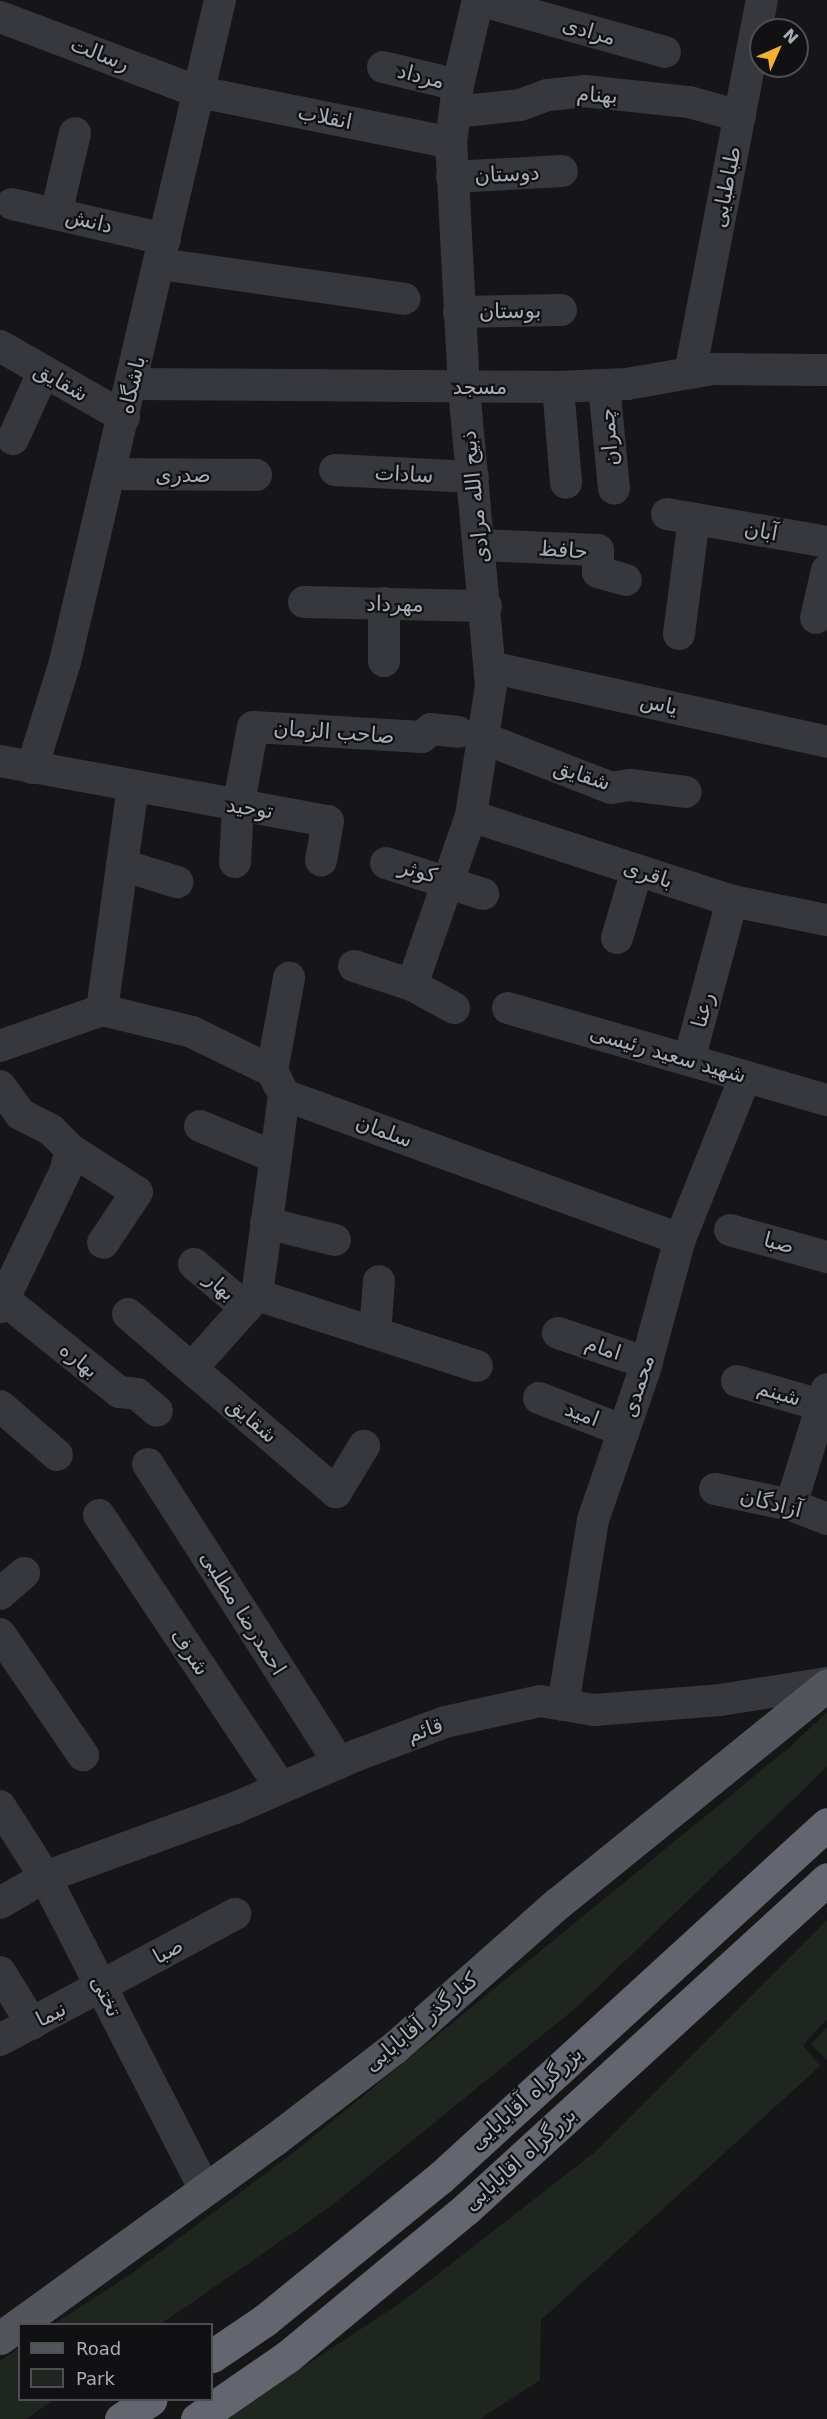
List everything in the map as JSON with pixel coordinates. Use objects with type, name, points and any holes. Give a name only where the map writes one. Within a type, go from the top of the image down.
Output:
[{"type":"highway","name":"بزرگراه آقابابایی","points":[[213,2355],[265,2319],[440,2178],[827,1824]]},
{"type":"highway","name":"بزرگراه اقابابایی","points":[[197,2419],[287,2357],[466,2209],[827,1879]]},
{"type":"highway","points":[[122,2419],[149,2401]]},
{"type":"main road","name":"کنارگذر آقابابایی","points":[[21,2323],[205,2190],[395,2047],[558,1903],[827,1684]]},
{"type":"main road","name":"کنارگذر آقابابایی","points":[[0,2338],[18,2325]]},
{"type":"street","name":"باشگاه","points":[[32,768],[65,662],[132,384],[220,0]]},
{"type":"street","name":"مرادی","points":[[478,0],[665,52]]},
{"type":"street","name":"ذبیح الله مرادی","points":[[412,985],[471,816],[471,735],[490,667],[464,387],[451,143],[456,99],[478,0]]},
{"type":"street","name":"طباطبایی","points":[[690,373],[762,0]]},
{"type":"street","name":"رسالت","points":[[0,17],[199,92]]},
{"type":"street","name":"مرداد","points":[[383,67],[456,99]]},
{"type":"street","name":"بهنام","points":[[456,99],[520,105],[548,95],[584,91],[689,102],[740,116]]},
{"type":"street","name":"انقلاب","points":[[199,92],[451,143]]},
{"type":"street","points":[[56,214],[75,133]]},
{"type":"street","name":"دوستان","points":[[452,177],[562,171]]},
{"type":"street","name":"دانش","points":[[12,204],[56,214],[163,251],[405,299]]},
{"type":"street","name":"بوستان","points":[[459,312],[561,310]]},
{"type":"street","name":"شقایق","points":[[0,346],[43,374],[124,417]]},
{"type":"street","name":"مسجد","points":[[132,384],[558,387],[604,385],[713,369],[827,370]]},
{"type":"street","points":[[13,439],[43,374]]},
{"type":"street","name":"چمران","points":[[604,385],[614,489]]},
{"type":"street","points":[[558,387],[567,483]]},
{"type":"street","name":"سادات","points":[[334,470],[473,477]]},
{"type":"street","name":"صدری","points":[[110,474],[256,475]]},
{"type":"street","name":"آبان","points":[[679,634],[681,516],[827,543]]},
{"type":"street","name":"حافظ","points":[[480,545],[598,550],[598,572],[626,580]]},
{"type":"street","points":[[816,618],[827,570]]},
{"type":"street","name":"مهرداد","points":[[304,602],[486,606]]},
{"type":"street","points":[[384,603],[384,661]]},
{"type":"street","name":"یاس","points":[[490,667],[827,742]]},
{"type":"street","name":"صاحب الزمان","points":[[238,807],[253,726],[422,737],[431,729],[471,735]]},
{"type":"street","name":"شقایق","points":[[471,735],[611,788],[630,785],[686,792]]},
{"type":"street","name":"توحید","points":[[0,761],[238,807],[328,821],[321,860]]},
{"type":"street","points":[[0,1046],[102,1010],[133,787]]},
{"type":"street","points":[[235,862],[238,807]]},
{"type":"street","name":"باقری","points":[[471,816],[732,902],[827,920]]},
{"type":"street","name":"کوثر","points":[[386,862],[449,880],[483,894]]},
{"type":"street","points":[[122,865],[177,882]]},
{"type":"street","points":[[617,938],[637,870]]},
{"type":"street","name":"رعنا","points":[[690,1060],[732,902]]},
{"type":"street","points":[[354,966],[412,985],[454,1008]]},
{"type":"street","points":[[192,1368],[251,1302],[266,1223],[275,1157],[278,1083],[290,978]]},
{"type":"street","name":"شهید سعید رئیسی","points":[[508,1008],[827,1100]]},
{"type":"street","name":"سلمان","points":[[102,1010],[192,1032],[278,1083],[680,1239]]},
{"type":"street","name":"محمدی","points":[[563,1705],[593,1520],[647,1363],[680,1239],[745,1077]]},
{"type":"street","points":[[0,1086],[20,1114],[51,1130],[71,1150],[137,1192],[103,1243]]},
{"type":"street","points":[[200,1126],[275,1157]]},
{"type":"street","points":[[3,1304],[65,1172],[71,1150]]},
{"type":"street","points":[[266,1223],[335,1240]]},
{"type":"street","name":"صبا","points":[[730,1230],[827,1257]]},
{"type":"street","name":"بهار","points":[[194,1264],[251,1302]]},
{"type":"street","points":[[375,1334],[379,1281]]},
{"type":"street","points":[[251,1302],[375,1334],[477,1366]]},
{"type":"street","name":"بهاره","points":[[3,1304],[119,1392],[137,1394],[157,1411]]},
{"type":"street","name":"شقایق","points":[[128,1314],[336,1492],[364,1446]]},
{"type":"street","name":"امام","points":[[558,1333],[647,1363]]},
{"type":"street","name":"شبنم","points":[[737,1381],[825,1400]]},
{"type":"street","name":"امید","points":[[539,1398],[624,1431]]},
{"type":"street","points":[[791,1505],[825,1400]]},
{"type":"street","points":[[0,1406],[57,1455]]},
{"type":"street","name":"احمدرضا مطلبی","points":[[148,1464],[339,1763]]},
{"type":"street","name":"آزادگان","points":[[715,1489],[791,1505],[827,1519]]},
{"type":"street","name":"شرف","points":[[99,1515],[281,1788]]},
{"type":"street","points":[[0,1594],[24,1573]]},
{"type":"street","points":[[0,1634],[83,1755]]},
{"type":"street","name":"قائم","points":[[0,1903],[45,1877],[281,1788],[445,1722],[540,1701],[594,1710],[720,1700],[827,1684]]},
{"type":"street","name":"تختی","points":[[0,1806],[45,1877],[205,2190]]},
{"type":"street","name":"صبا","points":[[102,1988],[235,1914]]},
{"type":"street","points":[[0,1972],[32,2024]]},
{"type":"street","name":"نیما","points":[[0,2040],[102,1988]]},
{"type":"green space","points":[[827,1712],[827,1767],[577,2007],[330,2207],[162,2323],[56,2323],[131,2274],[298,2149],[790,1747]]},
{"type":"green space","points":[[827,1920],[827,2019],[803,2045],[820,2066],[541,2320],[540,2380],[480,2419],[224,2419],[402,2302],[595,2152]]},
{"type":"green space","points":[[827,2027],[827,2060],[811,2044]]},
{"type":"green space","points":[[18,2349],[18,2401],[53,2401],[26,2419],[0,2419],[0,2361]]}]
